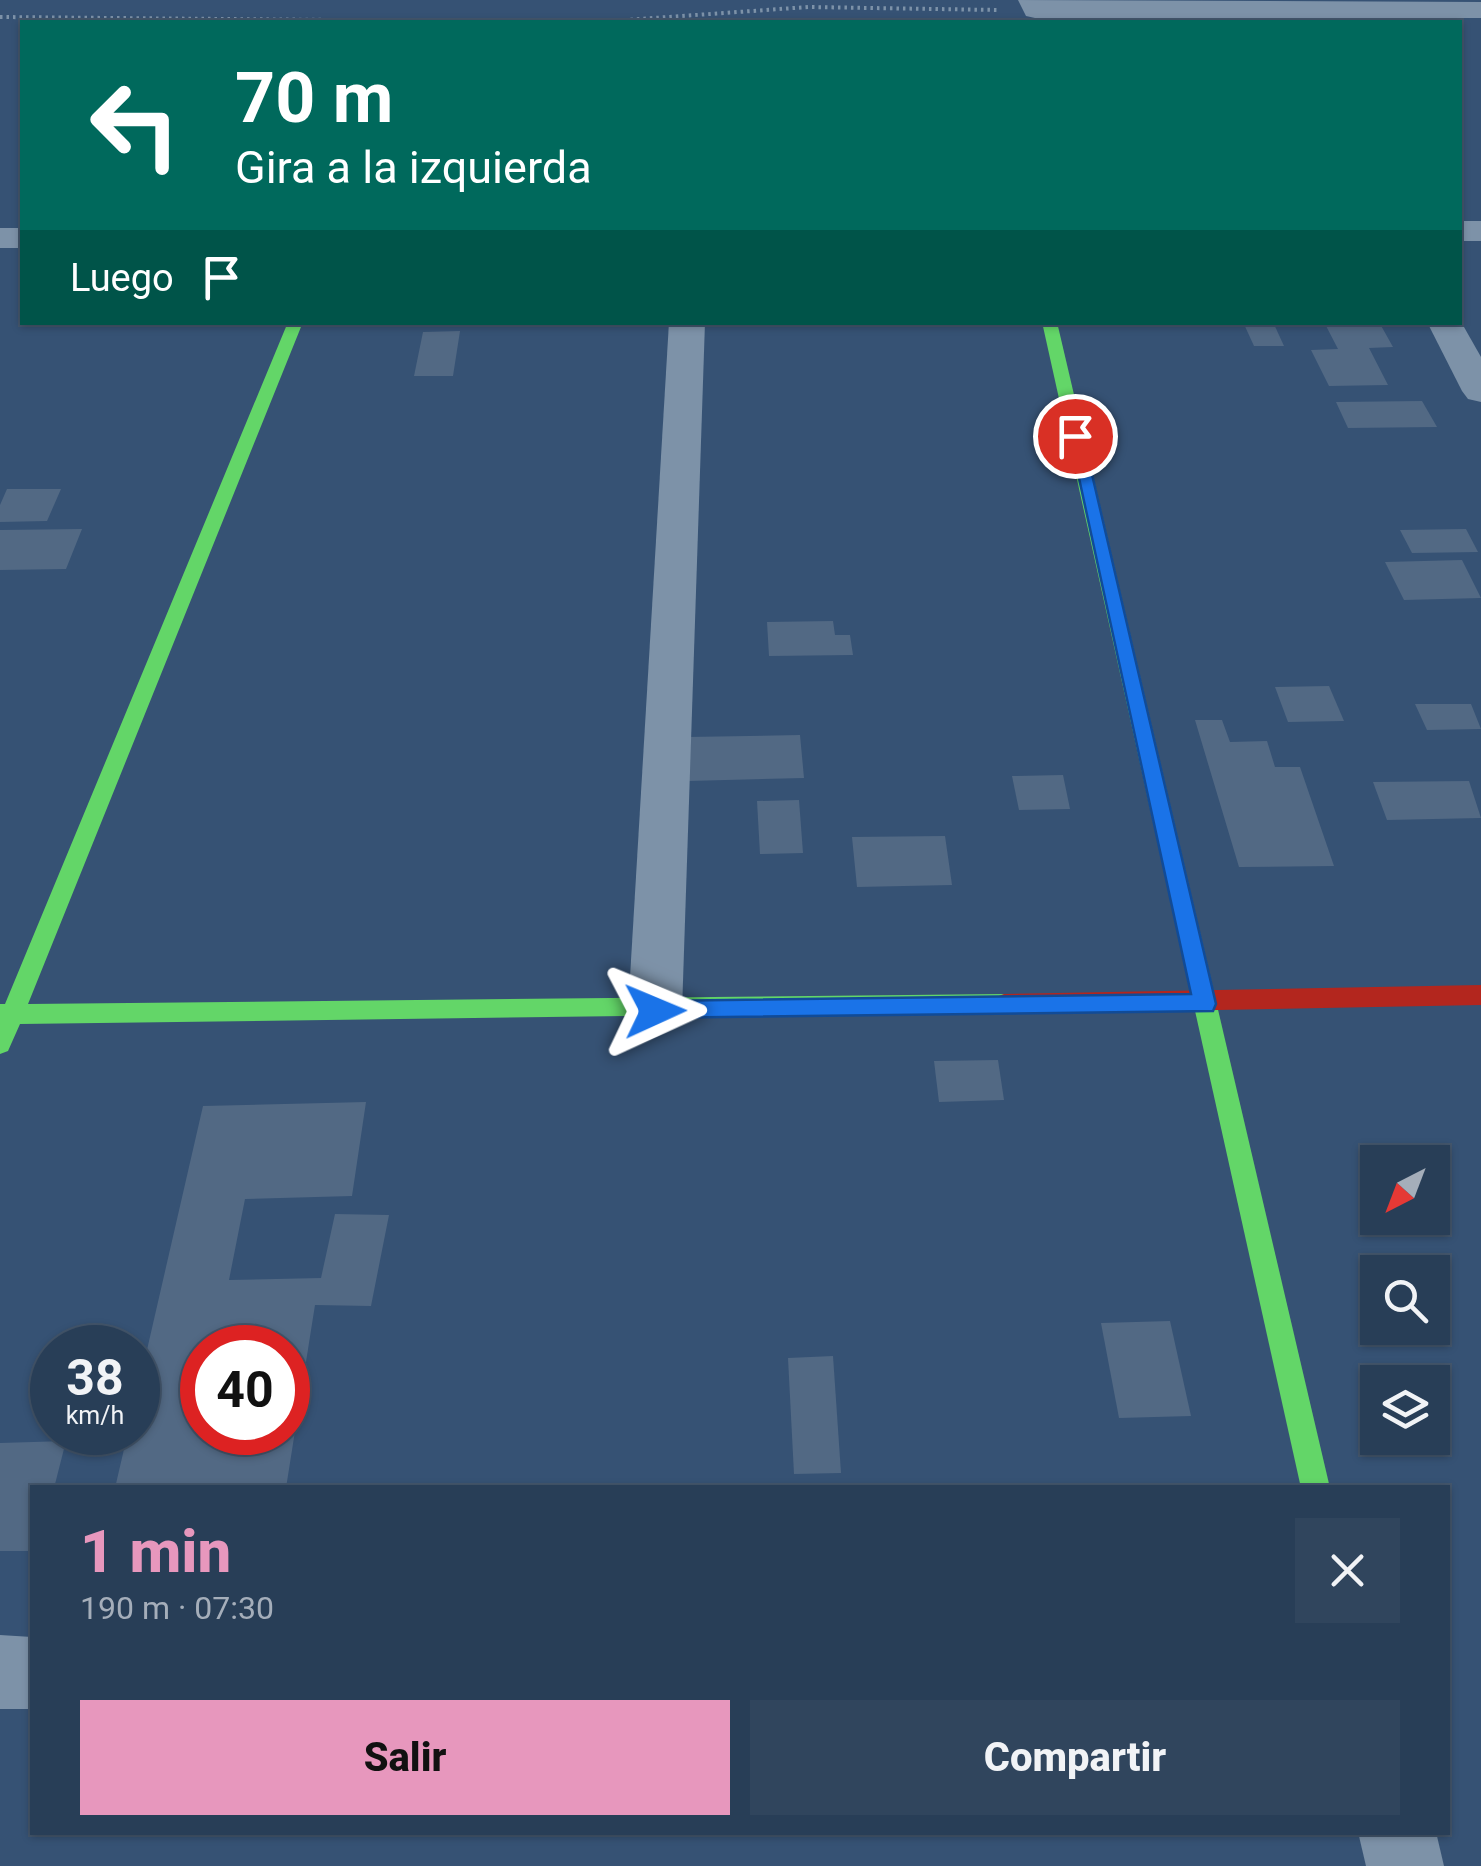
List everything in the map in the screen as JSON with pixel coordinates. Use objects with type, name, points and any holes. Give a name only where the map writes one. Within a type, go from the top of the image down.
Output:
[{"type":"street","points":[[1033,5],[1481,10]]},
{"type":"street","points":[[0,1044],[6,1014],[295,325]]},
{"type":"street","points":[[655,1011],[687,325]]},
{"type":"street","points":[[1050,325],[1315,1485]]},
{"type":"street","points":[[1446,325],[1481,391]]},
{"type":"street","points":[[6,1014],[1204,1004],[1481,995]]},
{"type":"street","points":[[0,1672],[30,1672]]},
{"type":"street","points":[[1398,1835],[1405,1866]]},
{"type":"path","points":[[626,20],[808,7],[1033,5]]},
{"type":"path","points":[[0,17],[153,20]]},
{"type":"path","points":[[263,20],[515,20]]},
{"type":"building","points":[[1244,325],[1274,325],[1284,346],[1254,346]]},
{"type":"building","points":[[1326,325],[1381,325],[1393,347],[1369,348],[1388,385],[1329,386],[1311,350],[1338,349]]},
{"type":"building","points":[[460,331],[453,376],[414,376],[423,332]]},
{"type":"building","points":[[1422,401],[1437,427],[1348,428],[1336,402]]},
{"type":"building","points":[[7,489],[61,489],[47,521],[0,522],[0,505]]},
{"type":"building","points":[[82,529],[66,569],[0,570],[0,530]]},
{"type":"building","points":[[1466,529],[1478,552],[1412,553],[1400,530]]},
{"type":"building","points":[[1462,560],[1481,598],[1404,600],[1385,562]]},
{"type":"building","points":[[833,621],[835,635],[850,635],[853,655],[769,656],[767,622]]},
{"type":"building","points":[[1329,686],[1344,721],[1288,722],[1275,687]]},
{"type":"building","points":[[1415,704],[1471,704],[1481,729],[1427,730]]},
{"type":"building","points":[[1195,720],[1222,720],[1230,742],[1267,741],[1275,767],[1300,767],[1334,866],[1239,867]]},
{"type":"building","points":[[800,735],[804,778],[688,781],[687,737]]},
{"type":"building","points":[[1063,775],[1070,809],[1019,810],[1012,776]]},
{"type":"building","points":[[1469,781],[1481,818],[1387,820],[1373,782]]},
{"type":"building","points":[[799,800],[803,853],[760,854],[757,801]]},
{"type":"building","points":[[945,836],[952,885],[857,887],[852,837]]},
{"type":"building","points":[[998,1060],[1004,1100],[939,1102],[934,1061]]},
{"type":"building","points":[[366,1102],[352,1196],[245,1199],[229,1280],[321,1278],[335,1214],[389,1215],[371,1306],[315,1305],[310,1337],[310,1325],[180,1325],[180,1455],[291,1455],[286,1485],[116,1485],[123,1455],[160,1455],[160,1325],[153,1325],[203,1106]]},
{"type":"building","points":[[1170,1321],[1191,1416],[1119,1418],[1101,1323]]},
{"type":"building","points":[[833,1356],[841,1473],[794,1474],[788,1358]]},
{"type":"building","points":[[30,1442],[30,1455],[62,1455],[55,1485],[30,1485],[30,1551],[0,1551],[0,1443]]},
{"type":"traffic: fast","points":[[0,1044],[295,325]]},
{"type":"traffic: fast","points":[[1050,325],[1315,1485]]},
{"type":"traffic: fast","points":[[0,1014],[1004,1004]]},
{"type":"traffic: jam","points":[[1004,1004],[1481,995]]},
{"type":"route","points":[[655,1011],[1204,1004],[1075,436]]}]
